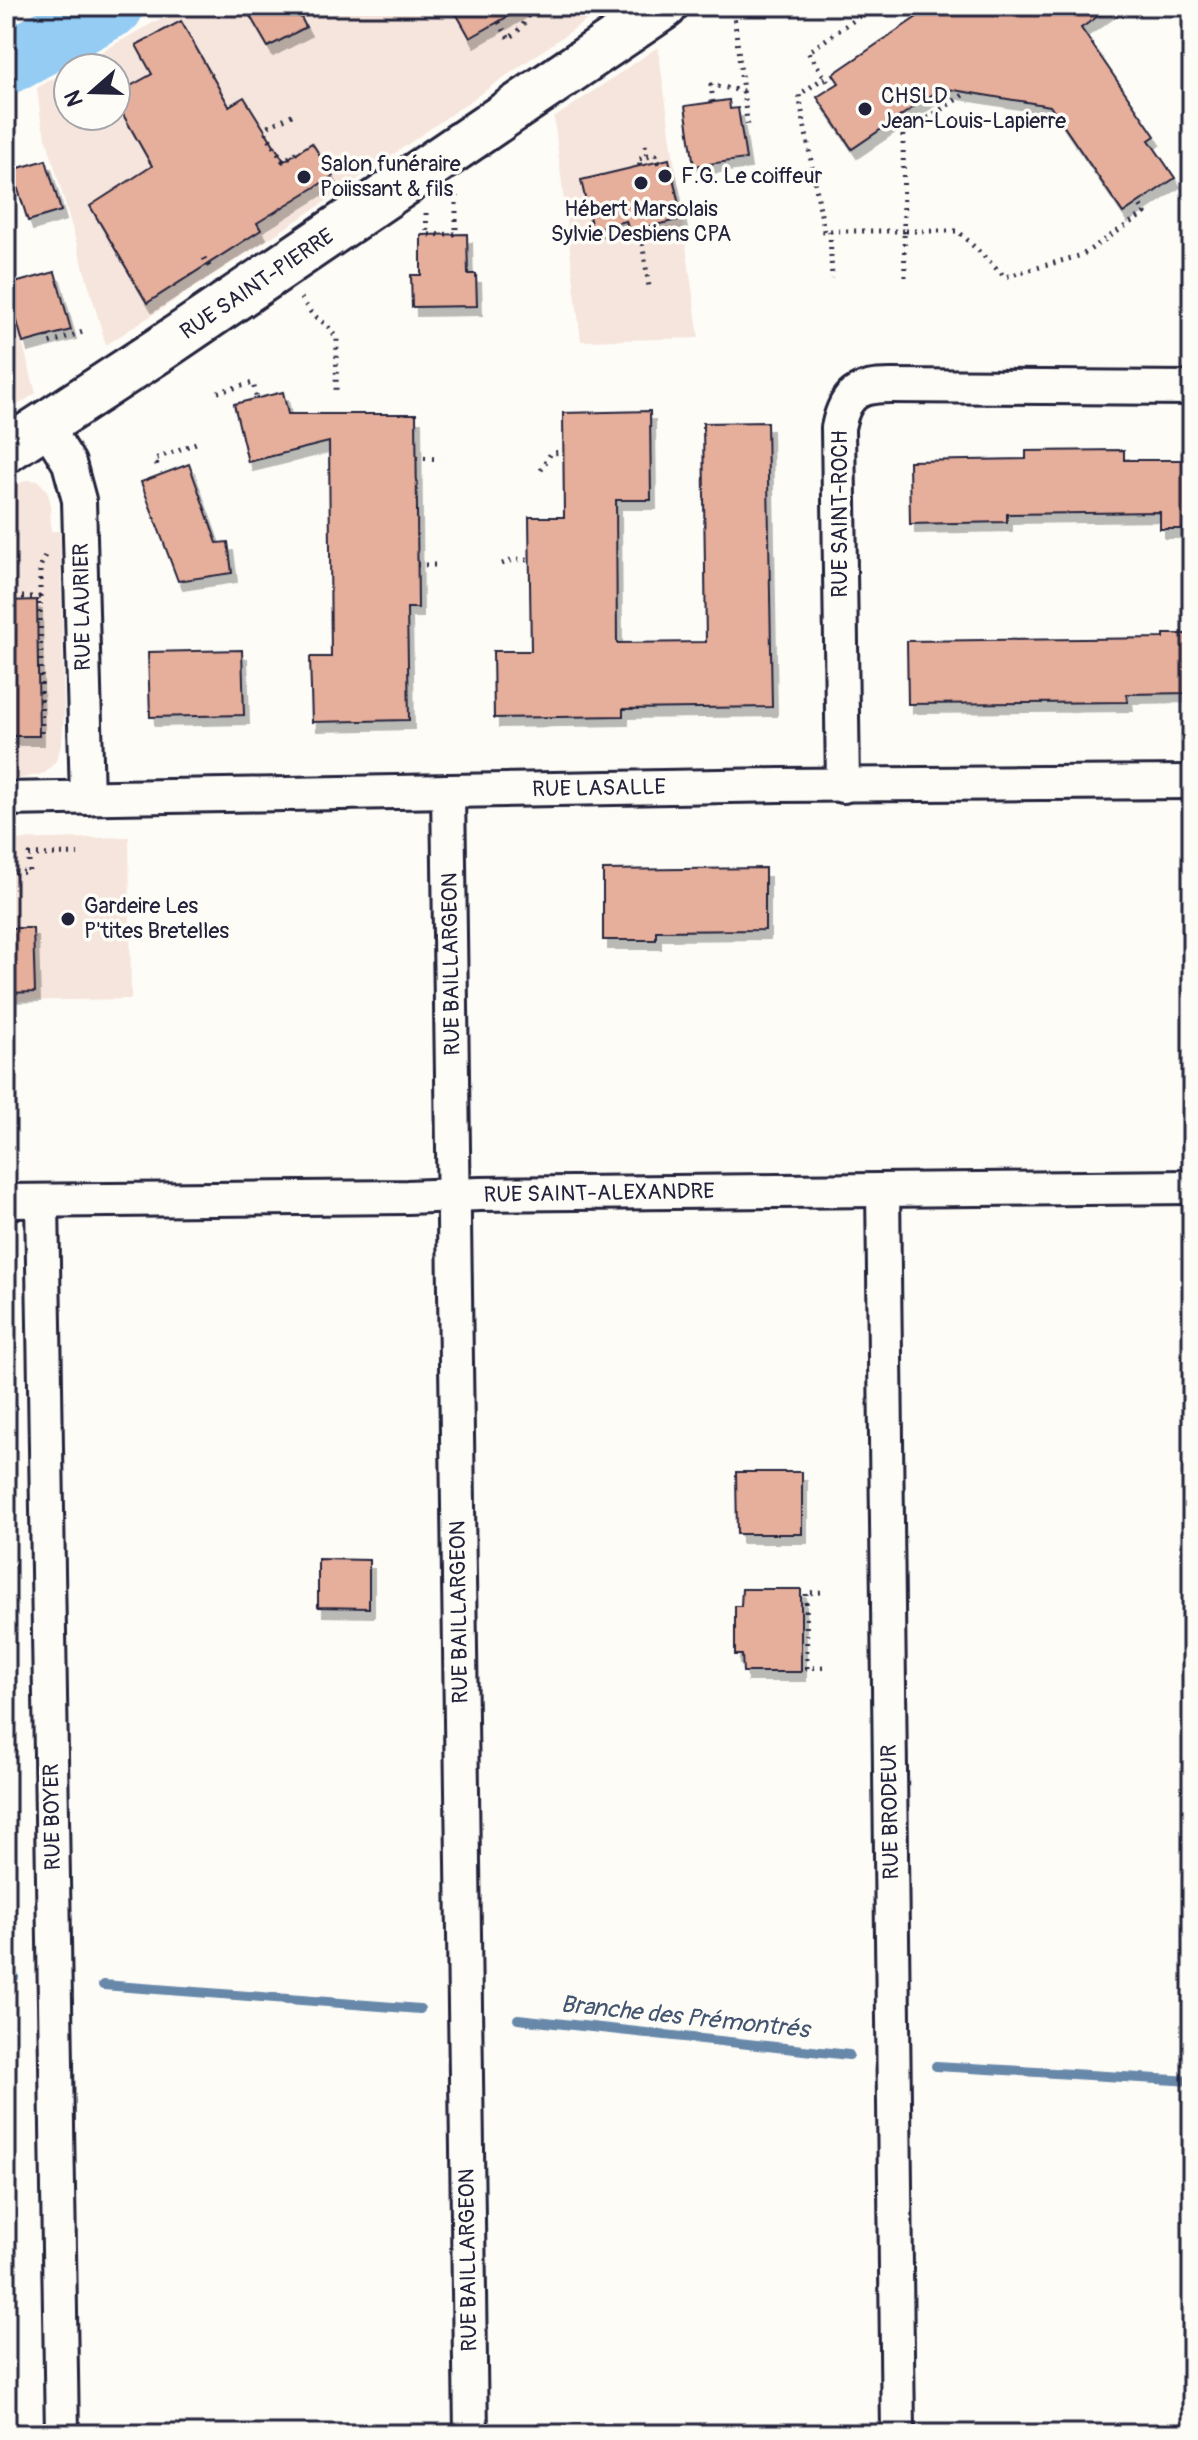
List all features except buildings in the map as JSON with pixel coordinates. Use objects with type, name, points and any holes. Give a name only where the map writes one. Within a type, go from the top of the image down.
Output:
[{"type":"main road","name":"RUE SAINT-PIERRE","points":[[6,450],[156,352],[665,6]]},
{"type":"street","name":"RUE SAINT-ROCH","points":[[843,786],[838,428],[847,402],[855,392],[871,386],[1192,388]]},
{"type":"street","name":"RUE LAURIER","points":[[45,424],[69,463],[79,500],[87,798]]},
{"type":"street","name":"RUE LASALLE","points":[[6,799],[1192,782]]},
{"type":"street","name":"RUE BAILLARGEON","points":[[448,791],[471,2434]]},
{"type":"street","name":"RUE SAINT-ALEXANDRE","points":[[6,1201],[1192,1187]]},
{"type":"street","name":"RUE BRODEUR","points":[[883,1190],[898,2434]]},
{"type":"street","name":"RUE BOYER","points":[[42,1201],[62,2434]]},
{"type":"path","points":[[499,22],[509,39],[522,27],[533,6]]},
{"type":"path","points":[[724,6],[734,15],[748,128]]},
{"type":"path","points":[[832,88],[808,52],[874,6]]},
{"type":"path","points":[[825,77],[799,95],[824,231],[958,231],[1005,277],[1082,255],[1145,213],[1139,203]]},
{"type":"path","points":[[713,102],[711,85],[743,91]]},
{"type":"path","points":[[905,277],[903,134],[968,92]]},
{"type":"path","points":[[292,115],[269,126],[266,133],[283,161],[301,150]]},
{"type":"path","points":[[645,145],[647,157]]},
{"type":"path","points":[[640,165],[638,159],[656,155],[659,165]]},
{"type":"path","points":[[427,235],[456,234],[456,193]]},
{"type":"path","points":[[640,228],[649,287]]},
{"type":"path","points":[[830,231],[832,279]]},
{"type":"path","points":[[295,289],[312,314],[327,325],[337,339],[336,391]]},
{"type":"path","points":[[47,336],[49,343],[83,332]]},
{"type":"path","points":[[218,392],[253,383],[257,399]]},
{"type":"path","points":[[157,465],[155,459],[201,441]]},
{"type":"path","points":[[541,470],[551,453],[563,452]]},
{"type":"path","points":[[416,458],[440,459]]},
{"type":"path","points":[[502,564],[516,559],[530,560]]},
{"type":"path","points":[[417,565],[441,565]]},
{"type":"path","points":[[40,567],[42,736]]},
{"type":"path","points":[[6,597],[40,597]]},
{"type":"path","points":[[40,652],[51,652]]},
{"type":"path","points":[[6,873],[29,872],[29,855],[78,854]]},
{"type":"path","points":[[823,1592],[806,1593],[804,1628],[807,1668],[823,1667]]},
{"type":"shaded area","points":[[183,6],[607,6],[319,206],[106,345],[41,120],[37,88],[52,79],[52,132],[132,132],[132,52],[101,52]]},
{"type":"shaded area","points":[[658,47],[699,338],[581,341],[554,118]]},
{"type":"shaded area","points":[[6,283],[36,393],[6,413]]},
{"type":"shaded area","points":[[27,480],[38,481],[46,489],[50,500],[51,531],[60,531],[64,714],[62,742],[56,761],[45,773],[6,782],[6,489]]},
{"type":"shaded area","name":"Gardeire Les P'tites Bretelles","points":[[129,837],[131,999],[6,1001],[6,840]]},
{"type":"waterway","points":[[6,64],[113,6]]},
{"type":"waterway","name":"Branche des Prémontrés","points":[[6,1977],[14,1977]]},
{"type":"waterway","name":"Branche des Prémontrés","points":[[103,1985],[420,2009]]},
{"type":"waterway","name":"Branche des Prémontrés","points":[[518,2019],[849,2055]]},
{"type":"waterway","name":"Branche des Prémontrés","points":[[936,2066],[1192,2081]]},
{"type":"place","name":"CHSLD Jean-Louis-Lapierre","points":[[865,109]]},
{"type":"place","name":"F.G. Le coiffeur","points":[[665,176]]},
{"type":"place","name":"Salon funéraire Poiissant & fils","points":[[304,177]]},
{"type":"place","name":"Hébert Marsolais Sylvie Desbiens CPA","points":[[641,183]]},
{"type":"place","name":"Gardeire Les P'tites Bretelles","points":[[68,919]]}]
